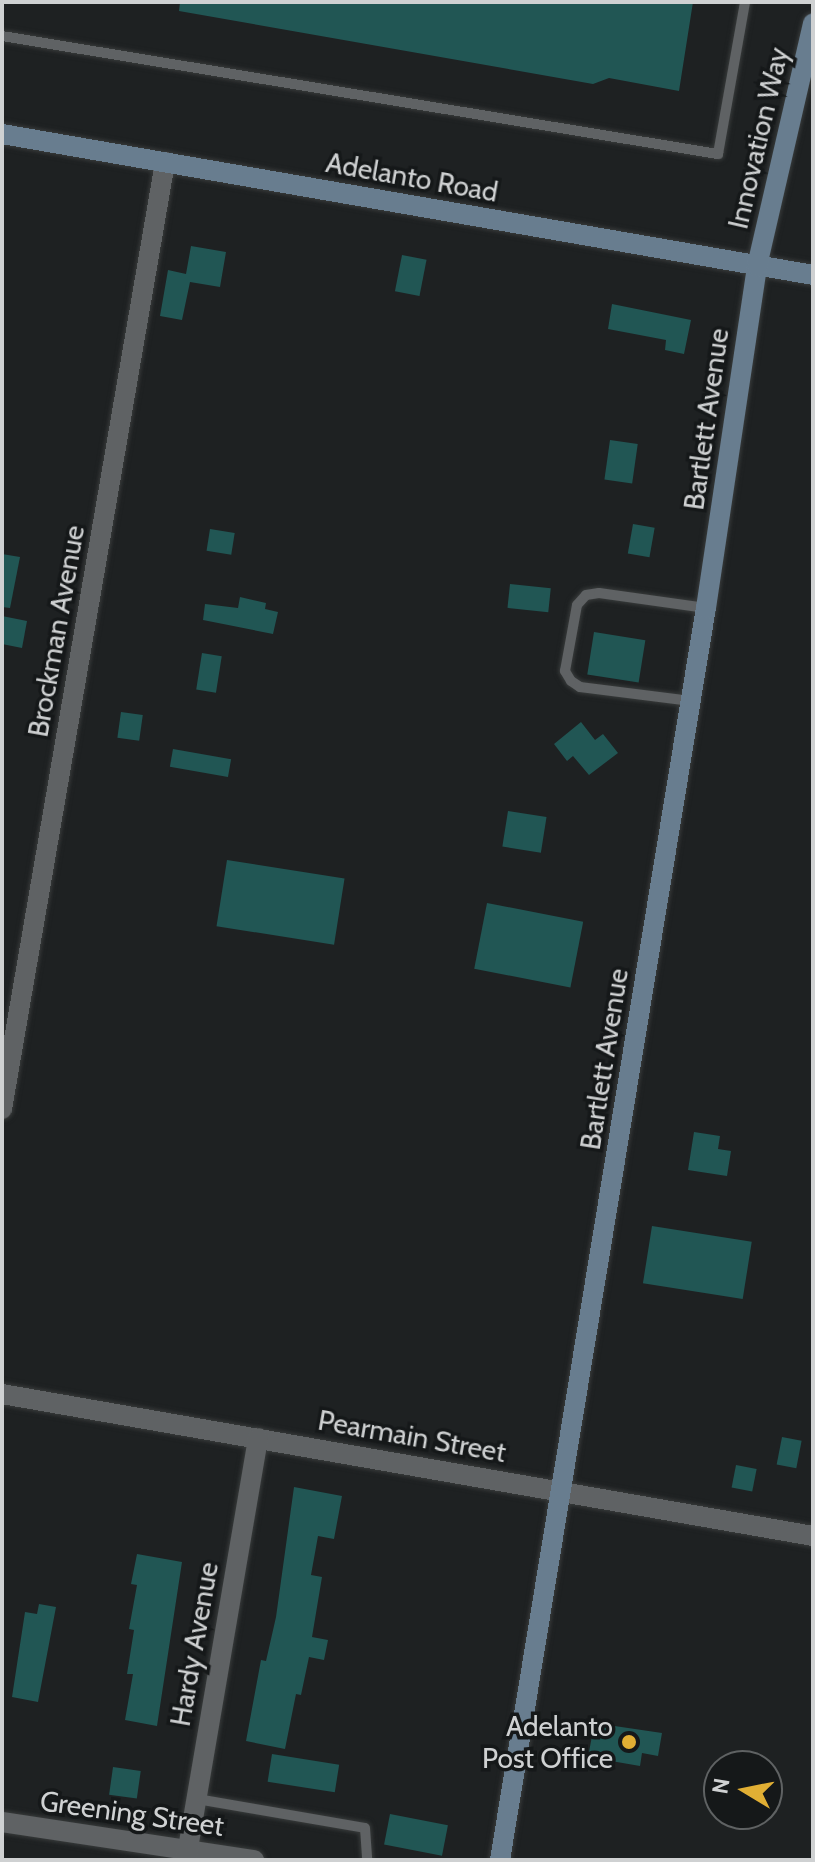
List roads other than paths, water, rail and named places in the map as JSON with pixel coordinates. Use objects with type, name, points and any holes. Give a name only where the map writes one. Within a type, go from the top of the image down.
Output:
[{"type":"street","name":"Innovation Way","points":[[757,266],[813,23]]},
{"type":"street","name":"Adelanto Road","points":[[2,134],[813,275]]},
{"type":"street","name":"Brockman Avenue","points":[[2,1109],[165,162]]},
{"type":"street","name":"Bartlett Avenue","points":[[500,1860],[706,608],[757,266]]},
{"type":"street","name":"Pearmain Street","points":[[2,1394],[813,1536]]},
{"type":"street","name":"Hardy Avenue","points":[[187,1855],[258,1438]]},
{"type":"street","name":"Greening Street","points":[[2,1822],[187,1855],[254,1860]]},
{"type":"lane","points":[[2,36],[718,154],[745,2]]},
{"type":"lane","points":[[691,701],[580,687],[571,681],[565,671],[577,605],[586,595],[599,593],[706,608]]},
{"type":"lane","points":[[197,1799],[365,1828],[367,1860]]},
{"type":"place","name":"Adelanto Post Office","points":[[629,1742]]}]
